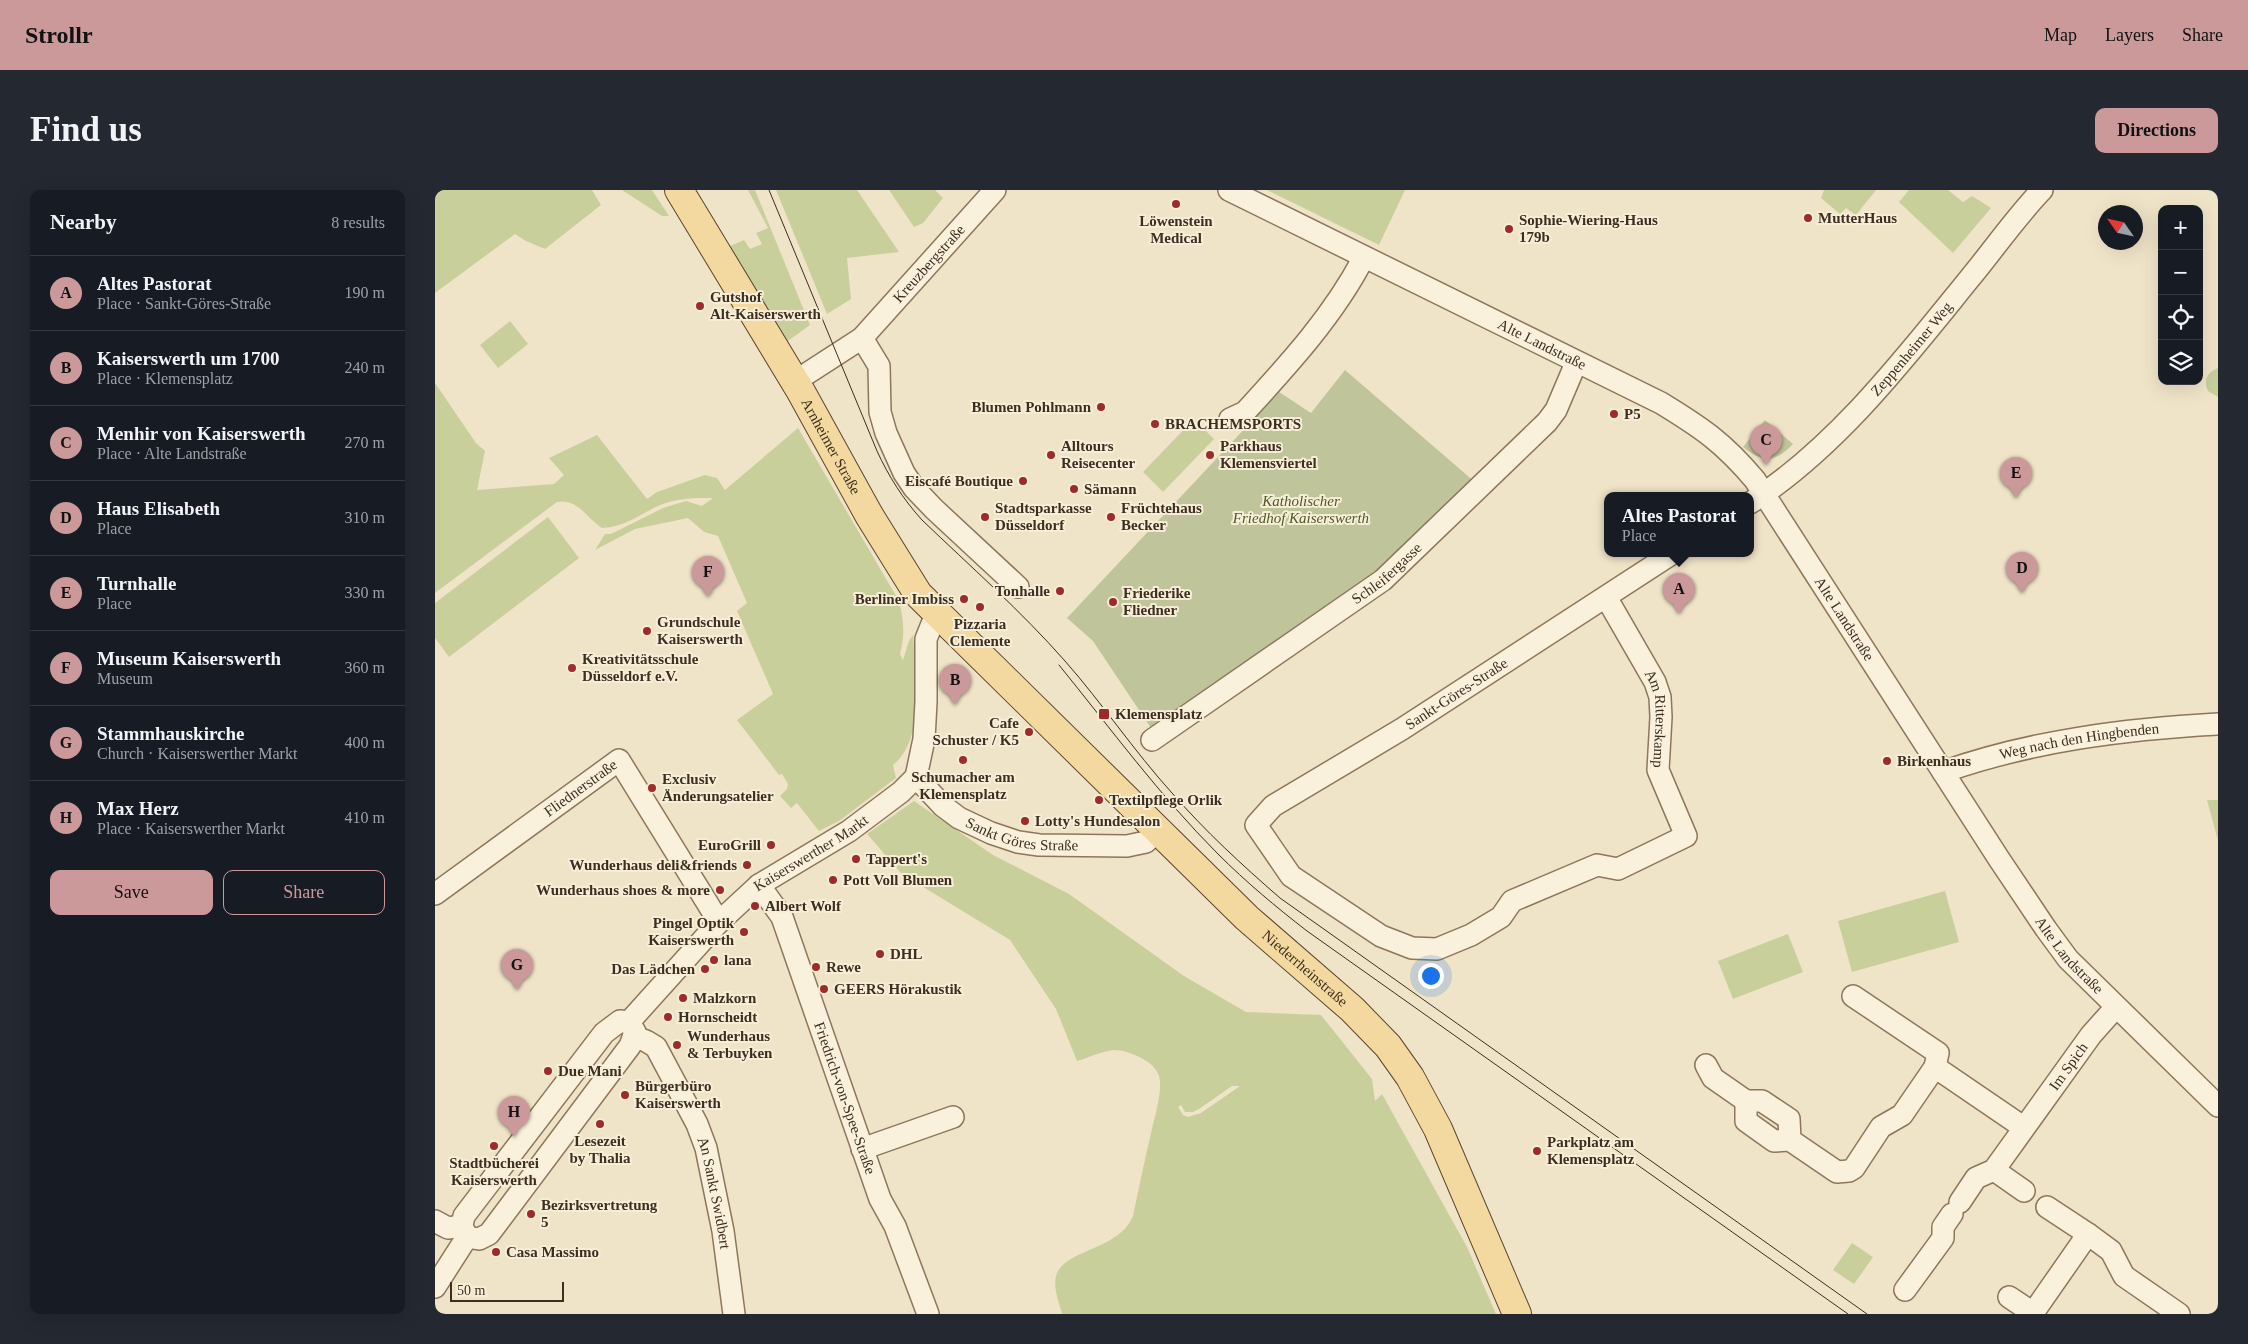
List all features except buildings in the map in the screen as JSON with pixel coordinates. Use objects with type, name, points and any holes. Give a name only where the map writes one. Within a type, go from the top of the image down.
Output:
[{"type":"main road","name":"Arnheimer Straße","points":[[679,190],[918,594],[1007,683]]},
{"type":"main road","name":"Niederrheinstraße","points":[[1007,683],[1152,836],[1352,1009],[1388,1046],[1410,1077],[1438,1129],[1517,1314]]},
{"type":"street","name":"Kreuzbergstraße","points":[[794,382],[862,338],[995,190]]},
{"type":"street","name":"Alte Landstraße","points":[[1229,190],[1661,404],[1711,434],[1746,469],[1757,498],[2068,959],[2218,1106]]},
{"type":"street","name":"Zeppenheimer Weg","points":[[1757,498],[1804,462],[1847,421],[2043,190]]},
{"type":"street","points":[[1230,419],[1245,412],[1315,332],[1342,295],[1364,258]]},
{"type":"street","points":[[862,338],[879,366],[880,412],[886,433],[904,473],[914,488],[934,509],[1017,587]]},
{"type":"street","name":"Schleifergasse","points":[[1152,740],[1383,580],[1547,422],[1556,410],[1577,363]]},
{"type":"street","name":"Sankt-Göres-Straße","points":[[1266,841],[1256,825],[1273,806],[1403,729],[1667,557]]},
{"type":"street","name":"Am Ritterskamp","points":[[1266,841],[1291,876],[1304,885],[1381,936],[1397,944],[1424,950],[1437,949],[1471,935],[1501,917],[1512,901],[1597,865],[1618,869],[1686,836],[1658,770],[1660,697],[1655,682],[1606,597]]},
{"type":"street","points":[[909,785],[925,720],[926,639],[936,614]]},
{"type":"street","name":"Weg nach den Hingbenden","points":[[1943,772],[1989,756],[2073,739],[2218,724]]},
{"type":"street","name":"Fliednerstraße","points":[[435,894],[619,760],[719,922]]},
{"type":"street","name":"Sankt Göres Straße","points":[[909,785],[959,818],[991,833],[1018,842],[1039,845],[1127,846],[1152,836]]},
{"type":"street","name":"Kaiserswerther Markt","points":[[465,1231],[479,1239],[489,1234],[630,1046],[632,1029],[719,922],[759,885],[828,845],[909,785]]},
{"type":"street","name":"Friedrich-von-Spee-Straße","points":[[759,885],[782,917],[880,1199],[895,1226],[927,1314]]},
{"type":"street","points":[[1705,1064],[1713,1078],[1746,1101],[1762,1101],[1789,1119],[1791,1140],[1837,1172],[1849,1171],[1854,1168],[1881,1127],[1902,1115],[1935,1067],[1938,1053],[1853,996]]},
{"type":"street","name":"Im Spich","points":[[1905,1290],[1943,1238],[1943,1227],[1976,1178],[1994,1170],[2091,1034],[2117,1007]]},
{"type":"street","name":"Kaiserswerther Markt","points":[[435,1287],[465,1231],[465,1216],[604,1033],[620,1021],[632,1029]]},
{"type":"street","name":"An Sankt Swidbert","points":[[632,1029],[656,1047],[697,1124],[706,1148],[723,1232],[734,1314]]},
{"type":"street","points":[[1935,1067],[2023,1127]]},
{"type":"street","points":[[862,1149],[953,1117]]},
{"type":"street","points":[[1994,1170],[2024,1191]]},
{"type":"street","points":[[2047,1207],[2111,1251],[2124,1276],[2179,1314]]},
{"type":"street","points":[[435,1221],[448,1228],[465,1231]]},
{"type":"street","points":[[2009,1298],[2034,1313],[2088,1234]]},
{"type":"green space","points":[[435,190],[592,190],[601,205],[545,249],[515,234],[435,293]]},
{"type":"green space","points":[[622,190],[652,190],[669,216],[662,216]]},
{"type":"green space","points":[[748,190],[755,190],[810,325],[785,343],[728,247],[744,240],[750,249],[762,244],[756,233],[768,228]]},
{"type":"green space","points":[[776,190],[857,190],[899,252],[847,258],[851,299],[827,314]]},
{"type":"green space","points":[[889,190],[935,190],[943,198],[923,223],[914,227]]},
{"type":"green space","points":[[1267,190],[1405,190],[1379,245]]},
{"type":"green space","points":[[1824,190],[1876,190],[1856,215],[1846,208],[1840,214],[1821,198]]},
{"type":"green space","points":[[1909,190],[1948,190],[1963,202],[1972,196],[1991,208],[1953,253],[1899,202]]},
{"type":"green space","points":[[510,321],[528,344],[498,368],[480,345]]},
{"type":"green space","points":[[2218,368],[2218,397],[2208,391],[2206,380],[2209,374]]},
{"type":"green space","name":"Katholischer Friedhof Kaiserswerth","points":[[1345,370],[1476,483],[1345,599],[1153,731],[1093,641],[1067,618],[1279,392],[1311,413]]},
{"type":"green space","points":[[435,383],[476,443],[485,451],[477,490],[554,484],[564,475],[549,458],[597,435],[647,499],[657,492],[705,475],[717,478],[725,490],[798,428],[899,601],[903,628],[900,654],[903,660],[913,635],[917,686],[915,722],[903,753],[893,765],[896,778],[839,821],[819,831],[797,803],[791,808],[780,796],[787,789],[788,784],[782,774],[779,775],[737,720],[773,694],[737,611],[747,603],[718,536],[704,532],[688,518],[635,529],[595,550],[605,534],[611,534],[663,508],[686,501],[702,506],[713,498],[669,502],[655,507],[627,522],[602,528],[571,503],[557,502],[435,593]]},
{"type":"green space","points":[[1194,419],[1214,439],[1163,492],[1143,472]]},
{"type":"green space","points":[[1765,420],[1793,444],[1775,458],[1769,459],[1757,456],[1743,447]]},
{"type":"green space","points":[[548,517],[579,558],[449,657],[435,638],[435,603]]},
{"type":"green space","points":[[2207,800],[2218,800],[2218,841]]},
{"type":"green space","points":[[914,801],[993,855],[1069,894],[1184,976],[1246,1012],[1321,1015],[1372,1079],[1375,1101],[1382,1094],[1467,1247],[1496,1314],[1062,1314],[1055,1285],[1056,1276],[1061,1267],[1069,1260],[1116,1236],[1126,1228],[1133,1216],[1158,1102],[1159,1076],[1147,1061],[1133,1054],[1120,1051],[1105,1052],[1077,1061],[1056,1009],[1010,940],[902,874],[867,834]],"holes":[[[1232,1086],[1240,1086],[1201,1113],[1188,1117],[1183,1115],[1178,1107],[1181,1105],[1185,1112],[1193,1112]]]},
{"type":"green space","points":[[1945,891],[1959,942],[1852,972],[1838,921]]},
{"type":"green space","points":[[1788,934],[1803,972],[1733,999],[1718,961]]},
{"type":"green space","points":[[1852,1243],[1873,1257],[1854,1284],[1833,1270]]},
{"type":"tram line","points":[[769,190],[877,451],[903,496],[922,520],[1048,642],[1079,677],[1144,761],[1197,821],[1280,898],[1867,1314]]},
{"type":"tram line","points":[[1059,665],[1136,762],[1197,832],[1250,884],[1307,931],[1848,1314]]},
{"type":"place","name":"Löwenstein Medical","points":[[1176,204]]},
{"type":"place","name":"MutterHaus","points":[[1808,218]]},
{"type":"place","name":"Sophie-Wiering-Haus 179b","points":[[1509,229]]},
{"type":"place","name":"Gutshof Alt-Kaiserswerth","points":[[700,306]]},
{"type":"place","name":"Blumen Pohlmann","points":[[1101,407]]},
{"type":"place","name":"P5","points":[[1614,414]]},
{"type":"place","name":"BRACHEMSPORTS","points":[[1155,424]]},
{"type":"place","name":"Alltours Reisecenter","points":[[1051,455]]},
{"type":"place","name":"Parkhaus Klemensviertel","points":[[1210,455]]},
{"type":"place","name":"Menhir von Kaiserswerth","points":[[1766,465]]},
{"type":"place","name":"Eiscafé Boutique","points":[[1023,481]]},
{"type":"place","name":"Sämann","points":[[1074,489]]},
{"type":"place","name":"Turnhalle","points":[[2016,498]]},
{"type":"place","name":"Stadtsparkasse Düsseldorf","points":[[985,517]]},
{"type":"place","name":"Früchtehaus Becker","points":[[1111,517]]},
{"type":"place","name":"Tonhalle","points":[[1060,591]]},
{"type":"place","name":"Haus Elisabeth","points":[[2022,593]]},
{"type":"place","name":"Museum Kaiserswerth","points":[[708,597]]},
{"type":"place","name":"Berliner Imbiss","points":[[964,599]]},
{"type":"place","name":"Friederike Fliedner","points":[[1113,602]]},
{"type":"place","name":"Pizzaria Clemente","points":[[980,607]]},
{"type":"place","name":"Altes Pastorat","points":[[1679,614]]},
{"type":"place","name":"Grundschule Kaiserswerth","points":[[647,631]]},
{"type":"place","name":"Kreativitätsschule Düsseldorf e.V.","points":[[572,668]]},
{"type":"place","name":"Kaiserswerth um 1700","points":[[955,705]]},
{"type":"place","name":"Klemensplatz","points":[[1104,714]]},
{"type":"place","name":"Cafe Schuster / K5","points":[[1029,732]]},
{"type":"place","name":"Schumacher am Klemensplatz","points":[[963,760]]},
{"type":"place","name":"Birkenhaus","points":[[1887,761]]},
{"type":"place","name":"Exclusiv Änderungsatelier","points":[[652,788]]},
{"type":"place","name":"Textilpflege Orlik","points":[[1099,800]]},
{"type":"place","name":"Lotty's Hundesalon","points":[[1025,821]]},
{"type":"place","name":"EuroGrill","points":[[771,845]]},
{"type":"place","name":"Tappert's","points":[[856,859]]},
{"type":"place","name":"Wunderhaus deli&friends","points":[[747,865]]},
{"type":"place","name":"Pott Voll Blumen","points":[[833,880]]},
{"type":"place","name":"Wunderhaus shoes & more","points":[[720,890]]},
{"type":"place","name":"Albert Wolf","points":[[755,906]]},
{"type":"place","name":"Pingel Optik Kaiserswerth","points":[[744,932]]},
{"type":"place","name":"DHL","points":[[880,954]]},
{"type":"place","name":"lana","points":[[714,960]]},
{"type":"place","name":"Rewe","points":[[816,967]]},
{"type":"place","name":"Das Lädchen","points":[[705,969]]},
{"type":"place","name":"GEERS Hörakustik","points":[[824,989]]},
{"type":"place","name":"Stammhauskirche","points":[[517,990]]},
{"type":"place","name":"Malzkorn","points":[[683,998]]},
{"type":"place","name":"Hornscheidt","points":[[668,1017]]},
{"type":"place","name":"Wunderhaus & Terbuyken","points":[[677,1045]]},
{"type":"place","name":"Due Mani","points":[[548,1071]]},
{"type":"place","name":"Bürgerbüro Kaiserswerth","points":[[625,1095]]},
{"type":"place","name":"Lesezeit by Thalia","points":[[600,1124]]},
{"type":"place","name":"Max Herz","points":[[514,1137]]},
{"type":"place","name":"Stadtbücherei Kaiserswerth","points":[[494,1146]]},
{"type":"place","name":"Parkplatz am Klemensplatz","points":[[1537,1151]]},
{"type":"place","name":"Bezirksvertretung 5","points":[[531,1214]]},
{"type":"place","name":"Casa Massimo","points":[[496,1252]]}]
